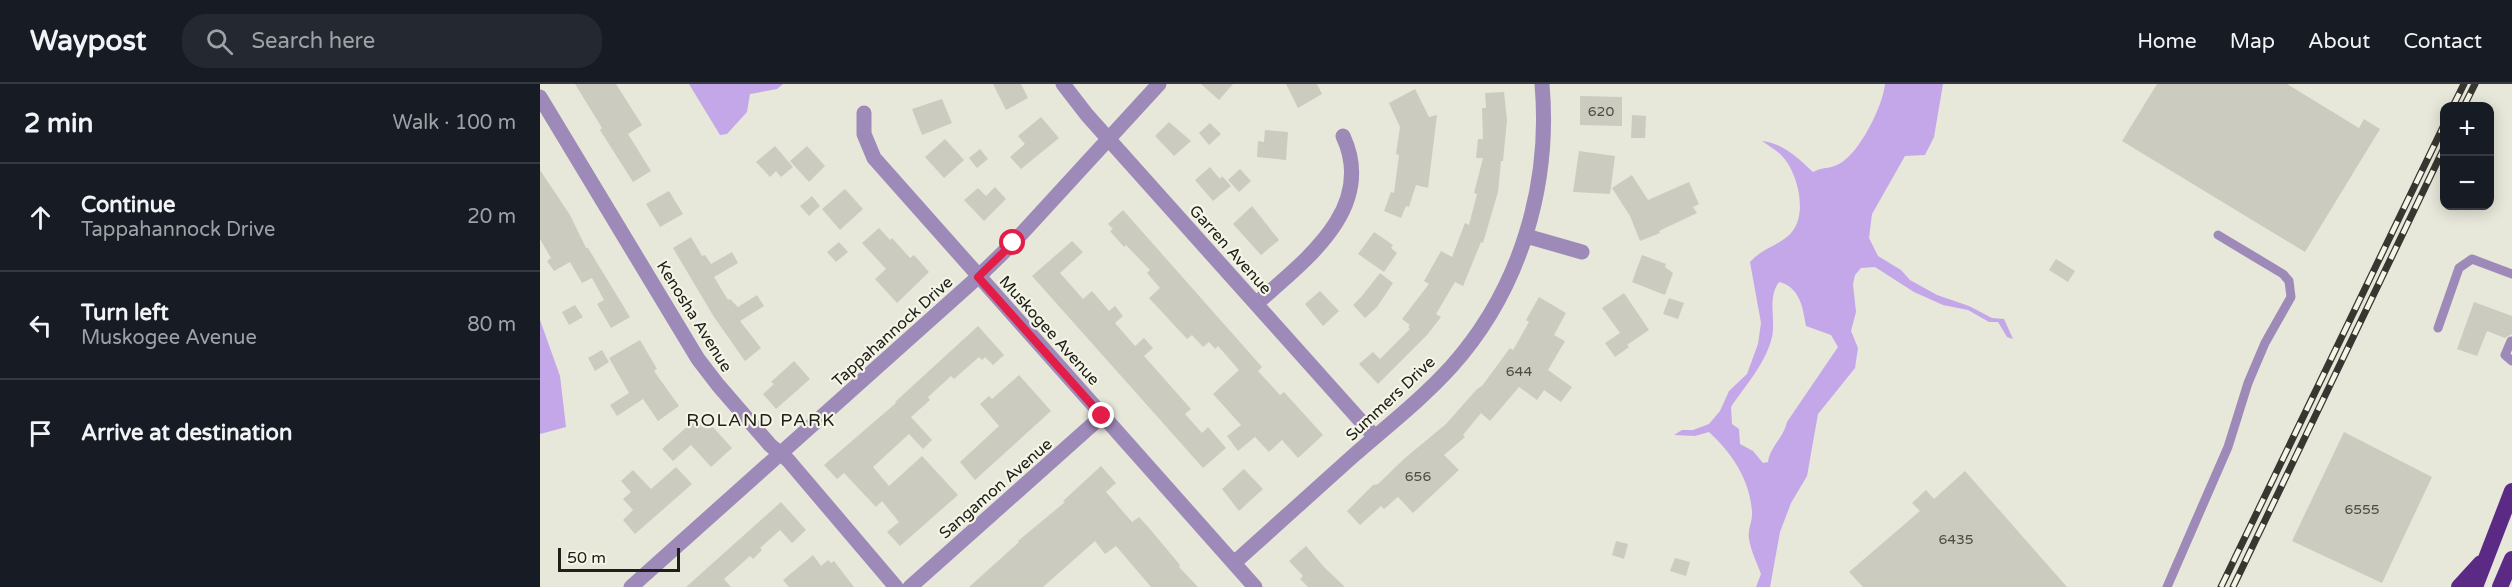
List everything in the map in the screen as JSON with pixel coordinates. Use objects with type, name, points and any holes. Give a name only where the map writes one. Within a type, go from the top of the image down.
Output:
[{"type":"highway","points":[[2475,587],[2512,491]]},
{"type":"highway","points":[[2460,587],[2488,556]]},
{"type":"highway","points":[[2500,587],[2511,561]]},
{"type":"highway","points":[[2509,587],[2511,561]]},
{"type":"street","name":"Garren Avenue","points":[[1063,84],[1107,138],[1375,437]]},
{"type":"street","name":"Tappahannock Drive","points":[[631,587],[978,277],[1013,243],[1159,84]]},
{"type":"street","name":"Summers Drive","points":[[1234,563],[1432,387],[1475,336],[1496,305],[1526,236],[1536,200],[1542,157],[1542,84]]},
{"type":"street","name":"Kenosha Avenue","points":[[540,97],[698,359],[770,445],[782,453],[896,587]]},
{"type":"street","name":"Muskogee Avenue","points":[[864,113],[864,134],[874,158],[1255,587]]},
{"type":"street","points":[[1256,303],[1312,254],[1330,232],[1346,204],[1353,175],[1352,158],[1343,136]]},
{"type":"street","points":[[1526,236],[1582,252]]},
{"type":"street","name":"Sangamon Avenue","points":[[910,587],[1102,416]]},
{"type":"lane","points":[[2167,587],[2228,447],[2248,383],[2265,343],[2291,297],[2291,288],[2283,274],[2218,235]]},
{"type":"lane","points":[[2438,328],[2459,268],[2472,259],[2512,274]]},
{"type":"lane","points":[[2511,341],[2505,356],[2512,361]]},
{"type":"shaded area","points":[[689,84],[783,84],[777,89],[750,94],[747,112],[727,134],[720,135]]},
{"type":"shaded area","points":[[1885,84],[1943,84],[1934,137],[1925,155],[1905,156],[1872,214],[1869,238],[1878,256],[1901,270],[1910,280],[1937,295],[1969,306],[1992,318],[2004,319],[2013,339],[2007,337],[1998,322],[1989,322],[1968,310],[1943,305],[1914,292],[1875,267],[1861,268],[1855,275],[1853,284],[1856,312],[1851,331],[1858,348],[1855,368],[1818,414],[1807,476],[1791,503],[1780,532],[1770,587],[1756,587],[1761,574],[1749,539],[1751,500],[1744,478],[1732,458],[1709,432],[1695,436],[1674,435],[1682,430],[1693,430],[1709,424],[1720,411],[1729,391],[1747,374],[1758,344],[1761,323],[1750,262],[1788,236],[1795,228],[1799,218],[1799,195],[1792,172],[1781,155],[1762,141],[1784,148],[1813,172],[1836,166],[1847,159],[1862,140],[1875,116]],"holes":[[[1779,282],[1792,288],[1799,299],[1806,326],[1831,335],[1838,347],[1787,422],[1768,462],[1763,463],[1753,451],[1740,444],[1739,429],[1732,424],[1731,407],[1765,356],[1772,337],[1775,288]]]},
{"type":"shaded area","points":[[540,320],[560,376],[566,427],[540,434]]},
{"type":"building","points":[[575,84],[616,84],[642,125],[628,134],[651,171],[633,182],[600,130],[602,128]]},
{"type":"building","points":[[993,84],[1021,84],[1028,98],[1006,110]]},
{"type":"building","points":[[1201,84],[1233,84],[1219,100]]},
{"type":"building","points":[[1286,84],[1317,84],[1322,94],[1298,108]]},
{"type":"building","points":[[2157,84],[2287,84],[2359,128],[2364,119],[2380,129],[2305,252],[2122,141]]},
{"type":"building","points":[[1415,89],[1429,117],[1437,115],[1428,188],[1416,185],[1409,207],[1406,206],[1401,218],[1384,211],[1391,192],[1394,193],[1399,155],[1396,154],[1400,127],[1389,103]]},
{"type":"building","points":[[1504,92],[1507,120],[1503,161],[1501,161],[1498,192],[1483,243],[1481,242],[1463,286],[1455,282],[1436,314],[1441,317],[1427,335],[1378,384],[1359,364],[1373,352],[1380,359],[1410,329],[1408,327],[1410,325],[1402,319],[1429,284],[1424,281],[1441,251],[1452,257],[1465,223],[1469,225],[1477,194],[1474,193],[1483,158],[1476,158],[1478,139],[1483,139],[1482,108],[1486,108],[1485,93]]},
{"type":"building","points":[[1580,96],[1622,97],[1622,126],[1580,125]]},
{"type":"building","points":[[942,99],[952,123],[922,135],[912,109]]},
{"type":"building","points":[[1632,115],[1646,116],[1645,138],[1631,138]]},
{"type":"building","points":[[1041,117],[1059,138],[1021,169],[1010,157],[1025,144],[1018,136]]},
{"type":"building","points":[[1169,122],[1191,141],[1174,156],[1155,136]]},
{"type":"building","points":[[1210,123],[1221,134],[1209,145],[1199,133]]},
{"type":"building","points":[[1265,130],[1288,132],[1286,160],[1257,157],[1258,141],[1264,142]]},
{"type":"building","points":[[945,139],[964,160],[944,178],[925,157]]},
{"type":"building","points":[[775,146],[793,167],[781,177],[776,171],[770,177],[756,162]]},
{"type":"building","points":[[807,146],[825,166],[809,182],[790,161]]},
{"type":"building","points":[[980,149],[988,159],[977,168],[969,158]]},
{"type":"building","points":[[1579,151],[1615,156],[1610,194],[1573,192]]},
{"type":"building","points":[[1210,167],[1220,179],[1222,176],[1231,186],[1213,201],[1195,180]]},
{"type":"building","points":[[1240,169],[1251,181],[1239,192],[1228,180]]},
{"type":"building","points":[[540,170],[570,215],[586,248],[630,317],[611,328],[597,304],[604,300],[592,278],[582,283],[570,262],[554,271],[547,261],[551,258],[540,239]]},
{"type":"building","points":[[1632,175],[1648,200],[1689,182],[1699,204],[1693,207],[1697,213],[1640,241],[1630,216],[1612,188]]},
{"type":"building","points":[[995,187],[1006,199],[984,221],[964,200],[978,188],[986,196]]},
{"type":"building","points":[[845,189],[863,209],[840,230],[822,209]]},
{"type":"building","points":[[669,191],[683,214],[660,227],[646,204]]},
{"type":"building","points":[[812,196],[820,206],[809,216],[800,206]]},
{"type":"building","points":[[1252,206],[1279,240],[1261,255],[1233,224]]},
{"type":"building","points":[[1123,210],[1262,367],[1258,371],[1280,395],[1284,392],[1323,435],[1298,458],[1282,440],[1269,452],[1255,437],[1238,451],[1227,436],[1241,425],[1213,394],[1239,370],[1218,346],[1215,349],[1209,342],[1203,347],[1192,335],[1187,339],[1149,298],[1160,288],[1147,273],[1150,270],[1110,231],[1113,229],[1108,224]]},
{"type":"building","points":[[879,228],[890,240],[892,238],[910,258],[914,255],[929,272],[897,303],[875,279],[886,269],[862,243]]},
{"type":"building","points":[[1374,232],[1393,245],[1391,248],[1397,253],[1384,272],[1358,254]]},
{"type":"building","points":[[691,237],[702,256],[705,255],[711,264],[732,252],[738,263],[714,277],[728,300],[730,299],[738,307],[757,295],[764,306],[740,321],[761,348],[745,361],[714,317],[673,248]]},
{"type":"building","points":[[1072,241],[1083,252],[1060,273],[1083,299],[1092,291],[1109,311],[1115,306],[1123,316],[1115,323],[1135,346],[1144,338],[1153,348],[1144,356],[1191,409],[1185,414],[1202,433],[1208,427],[1226,448],[1203,468],[1032,276]]},
{"type":"building","points":[[839,242],[848,252],[836,262],[827,252]]},
{"type":"building","points":[[1642,255],[1666,264],[1665,267],[1673,273],[1665,295],[1632,282]]},
{"type":"building","points":[[2056,259],[2075,271],[2068,282],[2049,270]]},
{"type":"building","points":[[1380,273],[1393,283],[1377,307],[1365,318],[1353,305]]},
{"type":"building","points":[[1320,291],[1339,311],[1323,326],[1305,304]]},
{"type":"building","points":[[1624,293],[1649,330],[1627,345],[1629,347],[1615,357],[1605,343],[1620,333],[1602,308]]},
{"type":"building","points":[[1539,297],[1566,313],[1554,335],[1565,341],[1548,370],[1572,387],[1561,402],[1544,390],[1537,400],[1519,387],[1490,421],[1481,413],[1463,435],[1465,437],[1444,455],[1459,470],[1413,513],[1398,497],[1384,509],[1381,506],[1360,525],[1347,511],[1373,485],[1378,484],[1446,424],[1482,386],[1510,348],[1513,350],[1529,322],[1526,320]]},
{"type":"building","points":[[1669,298],[1684,303],[1678,319],[1663,314]]},
{"type":"building","points":[[2474,302],[2512,316],[2512,334],[2505,338],[2487,331],[2477,356],[2457,349]]},
{"type":"building","points":[[575,305],[583,317],[569,325],[562,312]]},
{"type":"building","points":[[978,326],[1004,355],[993,365],[985,357],[982,360],[979,357],[954,379],[951,376],[928,397],[930,400],[911,417],[932,440],[923,449],[909,434],[873,467],[889,486],[922,456],[958,495],[900,546],[887,532],[899,522],[882,501],[876,507],[844,473],[837,479],[824,465],[896,403]]},
{"type":"building","points":[[640,340],[657,369],[654,371],[679,406],[658,421],[643,399],[617,416],[610,405],[629,393],[609,358]]},
{"type":"building","points":[[602,350],[609,362],[595,371],[588,358]]},
{"type":"building","points":[[794,361],[810,379],[776,409],[763,394],[774,384],[771,382]]},
{"type":"building","points":[[1019,375],[1051,411],[975,480],[960,462],[999,426],[980,404],[989,396],[992,399]]},
{"type":"building","points":[[699,416],[709,427],[711,425],[732,448],[711,467],[691,445],[673,461],[662,449]]},
{"type":"building","points":[[2344,432],[2432,477],[2382,583],[2292,541]]},
{"type":"building","points":[[1101,466],[1116,483],[1106,492],[1132,522],[1139,517],[1198,587],[1151,587],[1116,546],[1105,554],[1095,541],[1043,587],[969,587],[1018,541],[1065,502],[1063,501]]},
{"type":"building","points":[[676,467],[692,484],[635,534],[623,520],[633,510],[623,499],[631,492],[621,481],[633,470],[651,489]]},
{"type":"building","points":[[1244,469],[1263,489],[1239,511],[1222,489]]},
{"type":"building","points":[[1965,471],[2067,587],[1863,587],[1849,572],[1920,511],[1912,503],[1926,490],[1934,499]]},
{"type":"building","points":[[781,502],[806,530],[792,543],[780,530],[760,548],[762,550],[753,559],[750,556],[724,579],[731,587],[686,587]]},
{"type":"building","points":[[1616,541],[1628,544],[1624,559],[1612,555]]},
{"type":"building","points":[[1306,546],[1345,587],[1308,587],[1300,579],[1303,576],[1289,561]]},
{"type":"building","points":[[813,555],[821,566],[828,560],[831,563],[834,561],[854,587],[789,587],[783,580]]},
{"type":"building","points":[[1675,558],[1690,562],[1686,576],[1670,571]]},
{"type":"railway","points":[[2455,102],[2464,84]]},
{"type":"railway","points":[[2466,102],[2475,84]]},
{"type":"railway","points":[[2221,587],[2440,133]]},
{"type":"railway","points":[[2233,587],[2440,156]]},
{"type":"district","name":"ROLAND PARK","points":[[761,420]]},
{"type":"route","points":[[1013,243],[978,277],[1102,416]]}]
